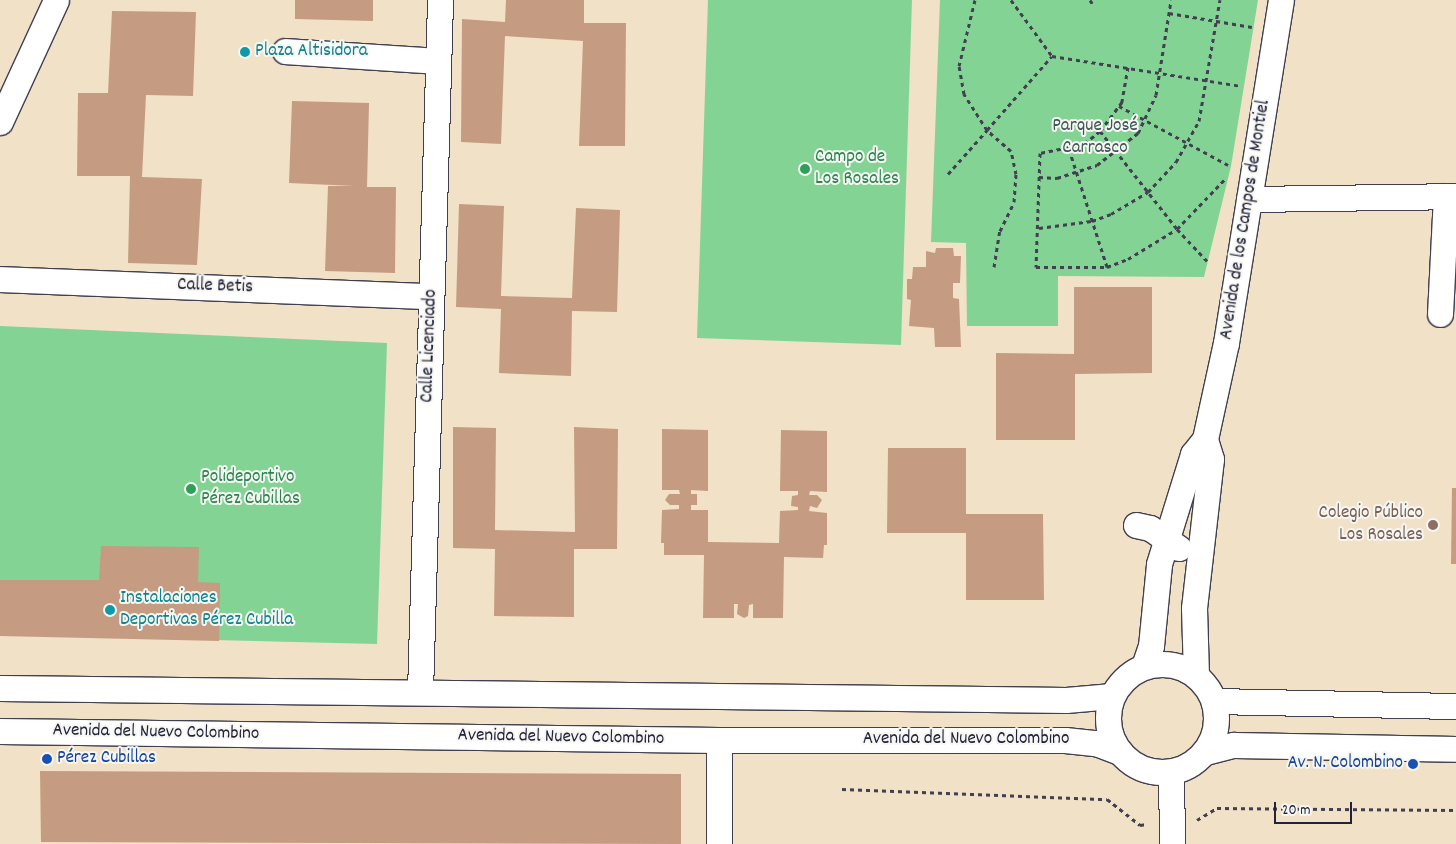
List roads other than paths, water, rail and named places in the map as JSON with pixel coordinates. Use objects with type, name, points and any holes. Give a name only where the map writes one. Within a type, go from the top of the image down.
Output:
[{"type":"street","points":[[0,122],[7,92],[56,0]]},
{"type":"street","name":"Calle Licenciado","points":[[420,692],[440,0]]},
{"type":"street","name":"Avenida de los Campos de Montiel","points":[[1144,666],[1151,646],[1159,564],[1179,493],[1193,454],[1205,439],[1226,343],[1281,0]]},
{"type":"street","points":[[285,52],[438,61]]},
{"type":"street","points":[[1249,199],[1451,196],[1440,314]]},
{"type":"street","name":"Calle Betis","points":[[0,279],[431,296]]},
{"type":"street","name":"Avenida de los Campos de Montiel","points":[[1196,675],[1193,636],[1210,459],[1205,439]]},
{"type":"street","points":[[1179,493],[1136,526],[1150,528],[1199,563]]},
{"type":"street","points":[[1162,663],[1180,666],[1196,675],[1214,701],[1217,718],[1214,736],[1205,752],[1184,768],[1171,772],[1143,769],[1120,752],[1108,725],[1112,696],[1119,683],[1144,666],[1162,663]]},
{"type":"street","points":[[0,688],[1066,700],[1112,696]]},
{"type":"street","points":[[1214,701],[1456,706]]},
{"type":"street","name":"Avenida del Nuevo Colombino","points":[[0,731],[719,740],[1064,740],[1096,743],[1120,752]]},
{"type":"street","points":[[718,844],[719,740]]},
{"type":"street","points":[[1205,752],[1234,745],[1456,749]]},
{"type":"street","points":[[1171,772],[1172,844]]},
{"type":"place","name":"Plaza Altisidora","points":[[245,52]]},
{"type":"place","name":"Campo de Los Rosales","points":[[805,169]]},
{"type":"place","name":"Polideportivo Pérez Cubillas","points":[[191,489]]},
{"type":"place","name":"Colegio Público Los Rosales","points":[[1433,525]]},
{"type":"place","name":"Instalaciones Deportivas Pérez Cubilla","points":[[110,610]]},
{"type":"place","name":"Pérez Cubillas","points":[[47,759]]},
{"type":"place","name":"Av. N. Colombino","points":[[1413,764]]},
{"type":"park label","name":"Parque José Carrasco","points":[[1095,138]]}]
